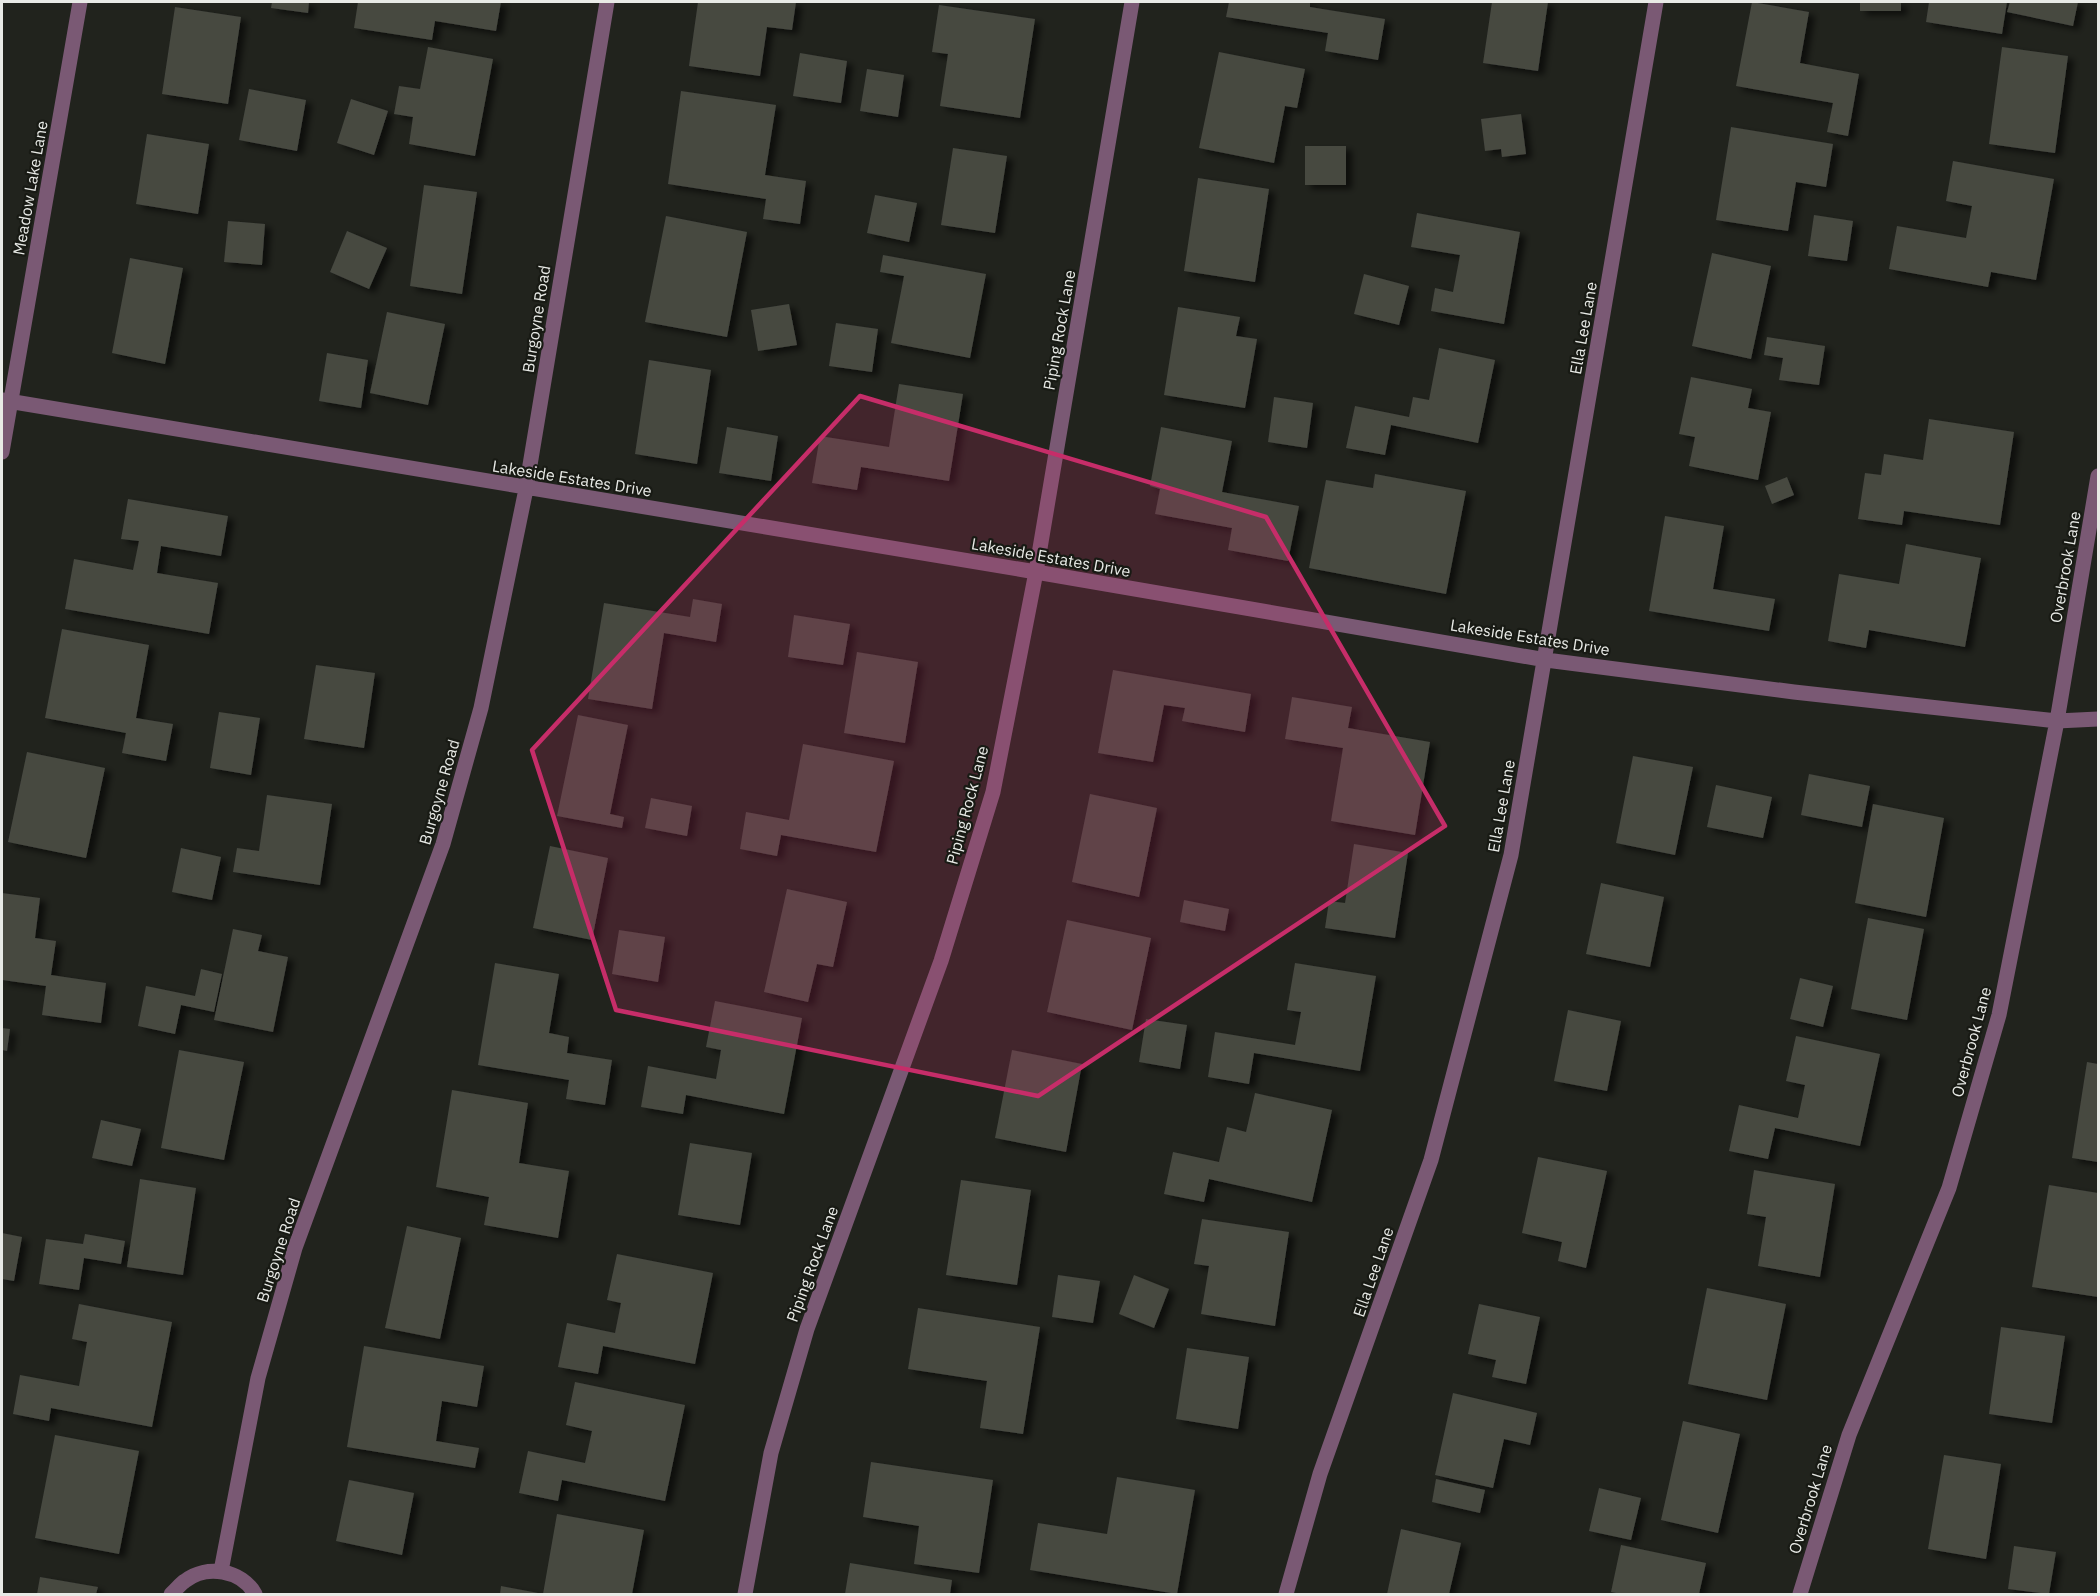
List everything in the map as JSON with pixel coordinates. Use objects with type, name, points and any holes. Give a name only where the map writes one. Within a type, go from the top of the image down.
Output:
[{"type":"street","name":"Meadow Lake Lane","points":[[2,452],[6,401],[80,2]]},
{"type":"street","name":"Burgoyne Road","points":[[221,1571],[261,1367],[295,1248],[444,843],[482,708],[526,489],[607,2]]},
{"type":"street","name":"Piping Rock Lane","points":[[744,1594],[771,1453],[807,1329],[940,961],[993,792],[1036,572],[1132,2]]},
{"type":"street","name":"Ella Lee Lane","points":[[1286,1594],[1320,1474],[1431,1160],[1511,855],[1546,660],[1656,2]]},
{"type":"street","name":"Lakeside Estates Drive","points":[[6,401],[1036,572],[1546,660],[1794,692],[2057,721],[2098,719]]},
{"type":"street","name":"Overbrook Lane","points":[[1800,1594],[1849,1435],[1949,1188],[2000,1016],[2057,721],[2098,476]]},
{"type":"street","points":[[171,1594],[185,1580],[202,1572],[221,1571],[239,1578],[255,1594]]},
{"type":"highlighted area","points":[[860,396],[1266,517],[1445,826],[1038,1096],[616,1010],[532,750]]},
{"type":"building","points":[[272,2],[309,2],[308,13],[271,8]]},
{"type":"building","points":[[358,2],[501,2],[496,31],[435,21],[432,40],[354,28]]},
{"type":"building","points":[[698,2],[796,2],[792,30],[767,27],[760,76],[689,66]]},
{"type":"building","points":[[1229,2],[1310,2],[1310,7],[1385,19],[1378,60],[1325,51],[1328,33],[1226,17]]},
{"type":"building","points":[[1492,2],[1548,2],[1538,71],[1483,63]]},
{"type":"building","points":[[1752,2],[1809,12],[1800,63],[1859,74],[1848,136],[1827,132],[1833,103],[1736,86]]},
{"type":"building","points":[[1860,2],[1901,2],[1901,11],[1860,11]]},
{"type":"building","points":[[1929,2],[2007,2],[2002,34],[1926,22]]},
{"type":"building","points":[[2010,2],[2078,2],[2073,26],[2007,12]]},
{"type":"building","points":[[939,5],[1035,19],[1020,118],[940,106],[948,54],[932,52]]},
{"type":"building","points":[[175,7],[241,17],[228,104],[162,94]]},
{"type":"building","points":[[428,47],[493,59],[475,156],[409,144],[413,117],[394,114],[399,86],[420,89]]},
{"type":"building","points":[[2002,47],[2068,56],[2055,153],[1989,144]]},
{"type":"building","points":[[1219,52],[1305,69],[1297,108],[1285,106],[1274,163],[1199,148]]},
{"type":"building","points":[[800,53],[847,61],[841,103],[793,96]]},
{"type":"building","points":[[867,69],[904,75],[898,117],[860,111]]},
{"type":"building","points":[[249,89],[306,100],[297,151],[239,140]]},
{"type":"building","points":[[681,91],[776,105],[765,175],[806,181],[800,224],[763,219],[766,199],[668,184]]},
{"type":"building","points":[[351,99],[388,111],[374,155],[337,143]]},
{"type":"building","points":[[1521,114],[1526,154],[1502,157],[1501,149],[1485,151],[1481,119]]},
{"type":"building","points":[[1731,127],[1833,144],[1826,187],[1796,182],[1788,231],[1716,220]]},
{"type":"building","points":[[147,134],[209,144],[198,214],[136,204]]},
{"type":"building","points":[[1305,146],[1346,146],[1346,185],[1305,185]]},
{"type":"building","points":[[953,148],[1007,156],[995,233],[941,225]]},
{"type":"building","points":[[1953,161],[2054,179],[2036,280],[1991,272],[1988,287],[1889,269],[1897,226],[1966,238],[1972,206],[1946,201]]},
{"type":"building","points":[[1198,178],[1269,189],[1255,282],[1184,271]]},
{"type":"building","points":[[424,185],[477,192],[462,294],[410,286]]},
{"type":"building","points":[[875,195],[917,203],[909,242],[867,233]]},
{"type":"building","points":[[1417,213],[1520,232],[1504,324],[1431,311],[1435,288],[1453,292],[1460,255],[1411,247]]},
{"type":"building","points":[[1814,215],[1853,221],[1847,261],[1808,256]]},
{"type":"building","points":[[666,216],[747,232],[727,337],[645,322]]},
{"type":"building","points":[[228,221],[265,224],[262,265],[224,262]]},
{"type":"building","points":[[347,231],[387,248],[369,289],[330,272]]},
{"type":"building","points":[[1712,253],[1771,266],[1751,359],[1692,346]]},
{"type":"building","points":[[883,255],[986,274],[970,358],[891,343],[904,276],[880,272]]},
{"type":"building","points":[[130,258],[183,268],[165,364],[112,353]]},
{"type":"building","points":[[1364,274],[1409,286],[1399,325],[1354,314]]},
{"type":"building","points":[[789,304],[797,345],[758,351],[751,310]]},
{"type":"building","points":[[1178,307],[1240,317],[1236,336],[1257,339],[1245,408],[1164,395]]},
{"type":"building","points":[[387,312],[445,324],[428,405],[370,393]]},
{"type":"building","points":[[836,323],[878,329],[872,372],[829,366]]},
{"type":"building","points":[[1767,337],[1825,346],[1819,385],[1779,380],[1783,358],[1764,355]]},
{"type":"building","points":[[1439,348],[1495,360],[1478,443],[1391,425],[1385,455],[1346,448],[1355,406],[1409,417],[1413,397],[1429,400]]},
{"type":"building","points":[[327,353],[368,360],[361,408],[319,401]]},
{"type":"building","points":[[649,360],[711,370],[697,464],[635,454]]},
{"type":"building","points":[[1691,377],[1752,389],[1748,408],[1771,412],[1758,480],[1689,466],[1695,437],[1679,434]]},
{"type":"building","points":[[899,384],[963,394],[949,481],[861,467],[857,490],[812,483],[820,436],[889,447]]},
{"type":"building","points":[[1274,397],[1313,403],[1307,448],[1268,442]]},
{"type":"building","points":[[1929,419],[2014,432],[2000,525],[1904,511],[1902,525],[1858,519],[1865,473],[1881,475],[1884,454],[1923,460]]},
{"type":"building","points":[[727,427],[778,436],[771,481],[719,473]]},
{"type":"building","points":[[1161,427],[1232,441],[1222,492],[1299,506],[1288,561],[1228,550],[1232,528],[1155,514],[1160,489],[1150,486]]},
{"type":"building","points":[[1375,474],[1466,491],[1446,594],[1309,568],[1326,480],[1373,488]]},
{"type":"building","points":[[1787,477],[1794,495],[1772,504],[1765,486]]},
{"type":"building","points":[[128,499],[228,516],[221,556],[161,546],[157,573],[218,583],[209,634],[65,609],[74,559],[133,570],[139,541],[121,539]]},
{"type":"building","points":[[1665,516],[1724,526],[1713,589],[1775,599],[1769,631],[1649,611]]},
{"type":"building","points":[[1906,544],[1981,558],[1965,647],[1869,630],[1866,648],[1828,641],[1839,574],[1899,584]]},
{"type":"building","points":[[693,599],[722,604],[716,642],[664,633],[652,709],[588,699],[604,603],[690,617]]},
{"type":"building","points":[[794,615],[850,624],[843,665],[788,657]]},
{"type":"building","points":[[62,629],[149,645],[136,718],[173,724],[166,761],[122,753],[126,733],[45,718]]},
{"type":"building","points":[[857,652],[918,662],[905,743],[844,733]]},
{"type":"building","points":[[316,665],[375,673],[364,748],[304,739]]},
{"type":"building","points":[[1113,670],[1251,694],[1245,732],[1182,721],[1185,708],[1164,705],[1153,762],[1098,753]]},
{"type":"building","points":[[1292,697],[1352,707],[1348,728],[1430,742],[1415,835],[1331,821],[1343,748],[1285,739]]},
{"type":"building","points":[[219,712],[260,718],[251,775],[210,768]]},
{"type":"building","points":[[578,715],[628,725],[610,814],[624,817],[622,828],[557,816]]},
{"type":"building","points":[[803,744],[894,761],[876,852],[781,835],[777,856],[740,849],[746,812],[789,820]]},
{"type":"building","points":[[27,752],[105,768],[86,858],[8,842]]},
{"type":"building","points":[[1633,756],[1693,767],[1675,855],[1616,843]]},
{"type":"building","points":[[1809,774],[1870,786],[1862,827],[1801,815]]},
{"type":"building","points":[[1716,785],[1772,797],[1763,838],[1707,827]]},
{"type":"building","points":[[1090,794],[1157,808],[1139,897],[1072,882]]},
{"type":"building","points":[[267,795],[332,804],[320,885],[233,872],[237,848],[259,851]]},
{"type":"building","points":[[651,798],[692,806],[687,836],[645,828]]},
{"type":"building","points":[[1873,804],[1944,818],[1926,917],[1855,903]]},
{"type":"building","points":[[1354,844],[1408,853],[1395,938],[1325,928],[1329,901],[1345,903]]},
{"type":"building","points":[[550,846],[608,858],[592,940],[533,928]]},
{"type":"building","points":[[181,848],[221,857],[212,900],[172,892]]},
{"type":"building","points":[[1601,883],[1664,897],[1650,967],[1586,954]]},
{"type":"building","points":[[787,889],[847,902],[833,967],[817,964],[808,1002],[764,992]]},
{"type":"building","points":[[2,893],[40,898],[35,938],[56,941],[51,975],[106,983],[101,1023],[42,1015],[46,986],[2,980]]},
{"type":"building","points":[[1184,900],[1229,909],[1225,931],[1180,922]]},
{"type":"building","points":[[1868,918],[1924,929],[1907,1020],[1851,1009]]},
{"type":"building","points":[[1067,920],[1151,938],[1132,1030],[1047,1012]]},
{"type":"building","points":[[233,929],[262,935],[258,951],[288,957],[273,1032],[214,1020]]},
{"type":"building","points":[[619,930],[665,937],[658,982],[612,974]]},
{"type":"building","points":[[495,963],[559,974],[549,1033],[569,1037],[567,1053],[612,1060],[605,1105],[566,1099],[569,1080],[478,1065]]},
{"type":"building","points":[[1295,963],[1376,976],[1360,1071],[1254,1053],[1249,1084],[1208,1077],[1215,1032],[1295,1045],[1301,1012],[1287,1010]]},
{"type":"building","points":[[201,969],[222,974],[214,1012],[181,1005],[175,1034],[138,1026],[146,986],[195,996]]},
{"type":"building","points":[[1800,978],[1833,986],[1823,1027],[1790,1019]]},
{"type":"building","points":[[715,1001],[802,1018],[784,1114],[686,1095],[683,1114],[641,1107],[648,1066],[716,1079],[721,1050],[706,1047]]},
{"type":"building","points":[[1568,1010],[1621,1021],[1607,1091],[1554,1081]]},
{"type":"building","points":[[1146,1019],[1187,1025],[1180,1069],[1139,1062]]},
{"type":"building","points":[[2,1028],[10,1029],[7,1051],[2,1050]]},
{"type":"building","points":[[1796,1036],[1880,1054],[1860,1146],[1775,1128],[1768,1159],[1729,1151],[1739,1105],[1798,1118],[1805,1085],[1786,1081]]},
{"type":"building","points":[[179,1050],[244,1062],[224,1160],[161,1148]]},
{"type":"building","points":[[1012,1050],[1082,1064],[1066,1152],[995,1138]]},
{"type":"building","points":[[2087,1062],[2098,1064],[2098,1162],[2072,1158]]},
{"type":"building","points":[[452,1090],[528,1103],[519,1163],[569,1171],[558,1238],[484,1225],[489,1197],[436,1187]]},
{"type":"building","points":[[1255,1093],[1332,1110],[1312,1202],[1209,1179],[1204,1202],[1164,1194],[1173,1152],[1219,1162],[1227,1127],[1246,1132]]},
{"type":"building","points":[[101,1120],[141,1129],[132,1166],[92,1158]]},
{"type":"building","points":[[690,1143],[752,1153],[740,1225],[678,1215]]},
{"type":"building","points":[[1538,1157],[1607,1171],[1586,1268],[1558,1261],[1562,1242],[1522,1233]]},
{"type":"building","points":[[1754,1170],[1835,1184],[1820,1277],[1758,1266],[1766,1217],[1747,1214]]},
{"type":"building","points":[[140,1179],[196,1188],[183,1275],[127,1267]]},
{"type":"building","points":[[961,1180],[1031,1190],[1017,1285],[946,1275]]},
{"type":"building","points":[[2049,1185],[2098,1193],[2098,1297],[2032,1287]]},
{"type":"building","points":[[1202,1219],[1289,1232],[1275,1326],[1201,1314],[1209,1266],[1194,1264]]},
{"type":"building","points":[[407,1226],[461,1238],[440,1339],[385,1328]]},
{"type":"building","points":[[2,1233],[22,1237],[14,1281],[2,1279]]},
{"type":"building","points":[[85,1234],[125,1241],[121,1264],[84,1258],[79,1290],[39,1284],[46,1239],[83,1244]]},
{"type":"building","points":[[617,1254],[713,1273],[695,1364],[603,1346],[598,1374],[558,1367],[567,1323],[615,1333],[621,1303],[607,1300]]},
{"type":"building","points":[[1058,1275],[1100,1281],[1093,1323],[1052,1317]]},
{"type":"building","points":[[1134,1275],[1169,1289],[1154,1328],[1119,1314]]},
{"type":"building","points":[[1707,1288],[1786,1304],[1767,1400],[1688,1384]]},
{"type":"building","points":[[79,1304],[172,1322],[152,1427],[51,1408],[49,1421],[13,1414],[20,1375],[79,1386],[87,1342],[72,1339]]},
{"type":"building","points":[[1479,1304],[1540,1317],[1526,1384],[1492,1377],[1496,1360],[1468,1354]]},
{"type":"building","points":[[918,1308],[1040,1327],[1023,1434],[980,1428],[987,1381],[908,1369]]},
{"type":"building","points":[[2001,1327],[2065,1336],[2052,1423],[1989,1414]]},
{"type":"building","points":[[364,1346],[484,1366],[477,1407],[442,1401],[436,1441],[479,1448],[475,1468],[347,1447]]},
{"type":"building","points":[[1187,1348],[1249,1357],[1238,1429],[1176,1419]]},
{"type":"building","points":[[575,1382],[685,1405],[665,1501],[562,1480],[558,1501],[519,1493],[528,1451],[585,1463],[592,1431],[566,1425]]},
{"type":"building","points":[[1453,1393],[1537,1413],[1530,1445],[1504,1439],[1493,1488],[1435,1475]]},
{"type":"building","points":[[1683,1421],[1740,1434],[1718,1533],[1661,1520]]},
{"type":"building","points":[[55,1435],[139,1451],[119,1554],[35,1538]]},
{"type":"building","points":[[1944,1455],[2001,1464],[1986,1559],[1928,1549]]},
{"type":"building","points":[[871,1462],[993,1480],[979,1573],[914,1564],[919,1526],[863,1517]]},
{"type":"building","points":[[1117,1477],[1195,1490],[1177,1594],[1030,1570],[1038,1523],[1107,1534]]},
{"type":"building","points":[[1436,1479],[1485,1490],[1480,1513],[1432,1502]]},
{"type":"building","points":[[349,1480],[414,1493],[402,1555],[336,1541]]},
{"type":"building","points":[[1599,1488],[1641,1498],[1631,1540],[1589,1531]]},
{"type":"building","points":[[557,1514],[644,1530],[632,1594],[543,1594]]},
{"type":"building","points":[[1401,1529],[1461,1543],[1449,1594],[1387,1594]]},
{"type":"building","points":[[1621,1545],[1706,1563],[1699,1594],[1611,1592]]},
{"type":"building","points":[[2014,1546],[2056,1552],[2049,1594],[2008,1589]]},
{"type":"building","points":[[850,1563],[952,1580],[950,1594],[845,1594]]},
{"type":"building","points":[[40,1577],[98,1587],[96,1594],[37,1594]]},
{"type":"building","points":[[501,1586],[538,1593],[538,1594],[500,1594]]}]
